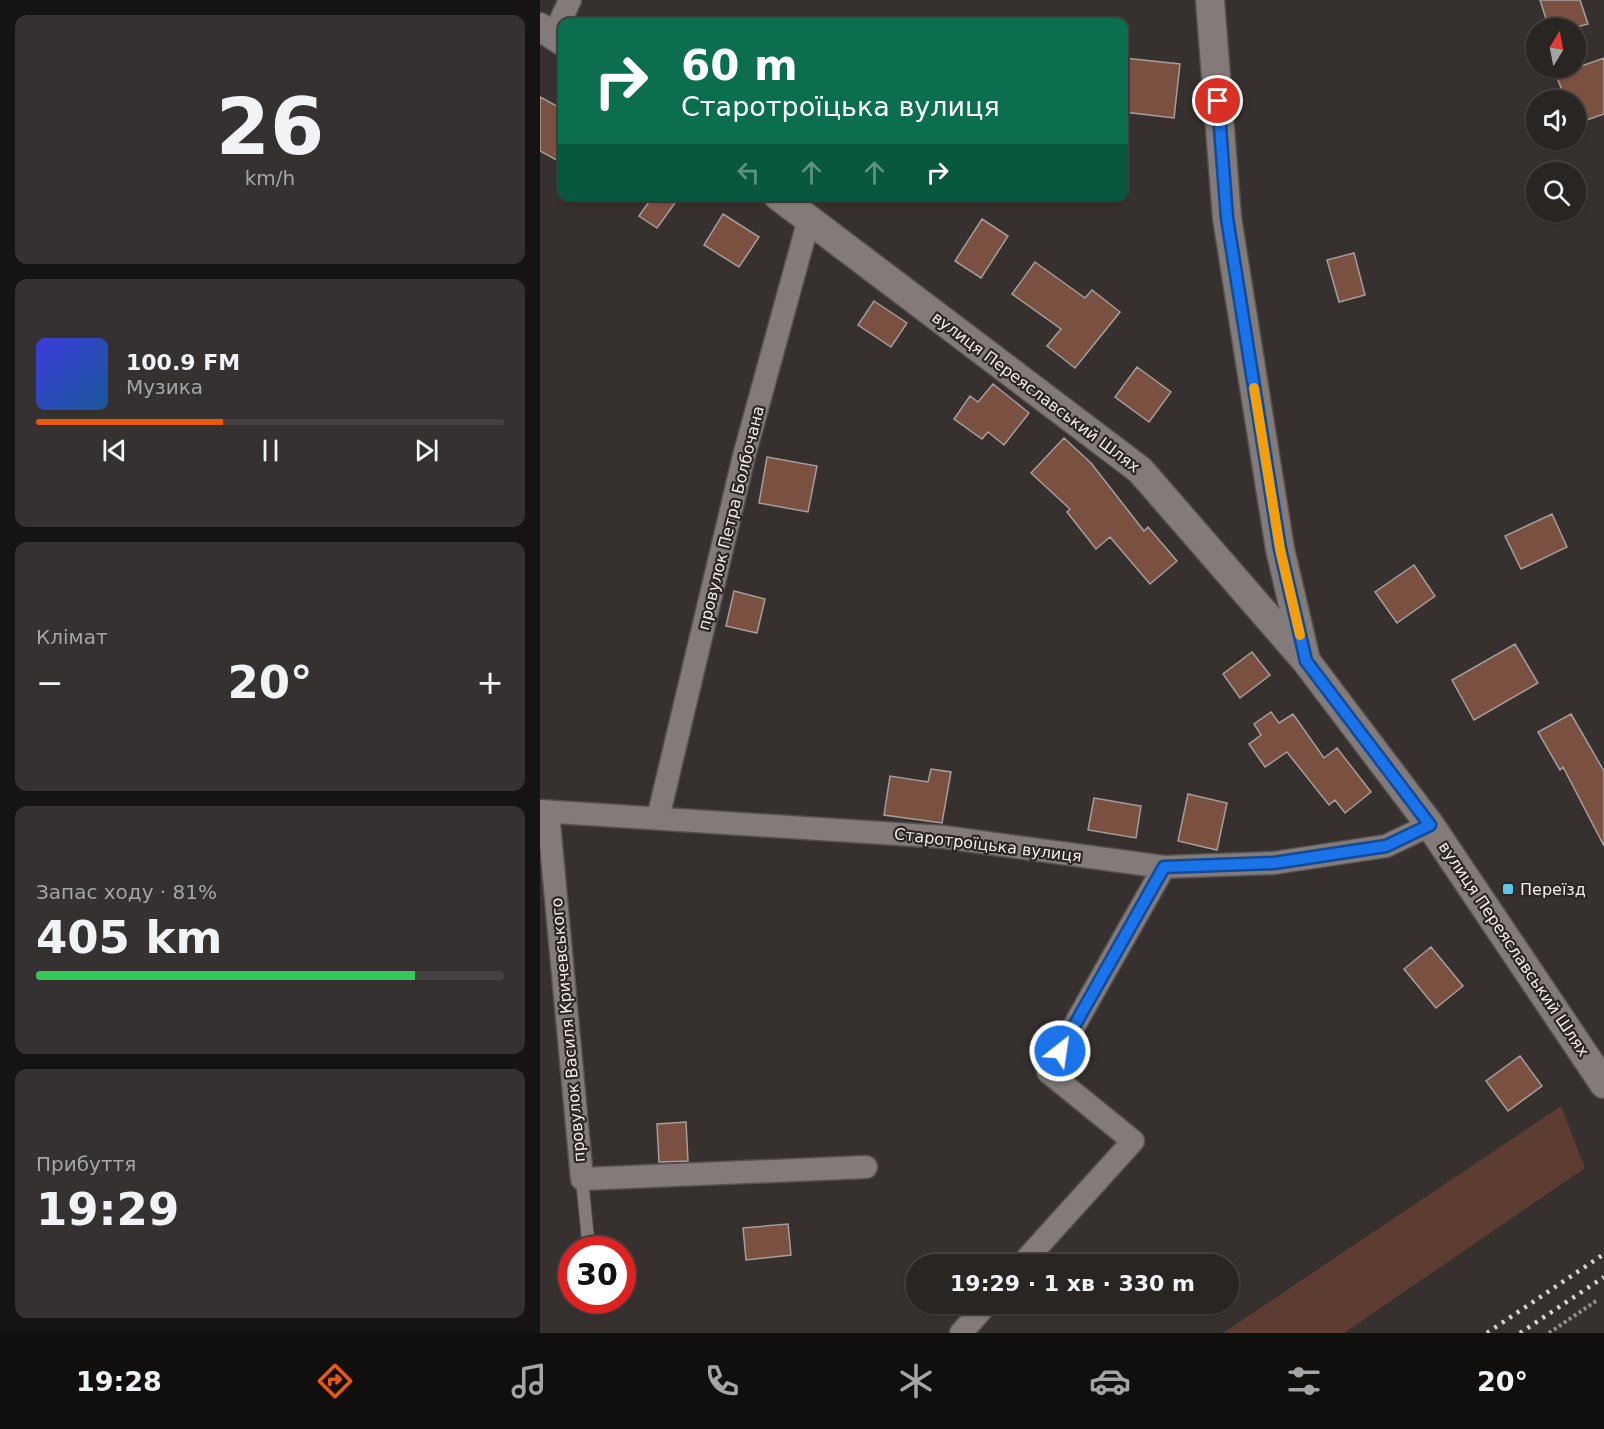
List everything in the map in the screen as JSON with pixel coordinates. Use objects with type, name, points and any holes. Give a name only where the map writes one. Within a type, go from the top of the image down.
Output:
[{"type":"street","points":[[560,18],[570,0]]},
{"type":"street","points":[[1210,0],[1227,218],[1280,549],[1306,661]]},
{"type":"street","name":"вулиця Переяславський Шлях","points":[[785,201],[1140,470],[1306,661],[1430,825],[1604,1084]]},
{"type":"street","name":"провулок Петра Болбочана","points":[[658,818],[744,456],[809,219]]},
{"type":"street","name":"Старотроїцька вулиця","points":[[544,811],[944,837],[1164,867],[1274,863],[1386,846],[1430,825]]},
{"type":"street","name":"провулок Василя Кричевського","points":[[544,811],[582,1179],[866,1167]]},
{"type":"street","points":[[1031,1254],[1133,1141],[1048,1072],[1164,867]]},
{"type":"street","points":[[960,1333],[978,1314]]},
{"type":"lane","points":[[582,1179],[588,1236]]},
{"type":"path","points":[[1549,1333],[1596,1301]]},
{"type":"shaded area","points":[[1561,1106],[1585,1168],[1344,1333],[1223,1333]]},
{"type":"building","points":[[1540,0],[1580,0],[1586,18],[1546,18]]},
{"type":"building","points":[[1128,58],[1180,64],[1174,118],[1128,112]]},
{"type":"building","points":[[1604,58],[1604,114],[1586,120],[1586,90],[1562,90],[1557,78],[1586,78],[1586,64]]},
{"type":"building","points":[[540,97],[558,107],[558,161],[540,151]]},
{"type":"building","points":[[650,201],[676,201],[657,228],[639,216]]},
{"type":"building","points":[[723,214],[759,237],[739,267],[704,245]]},
{"type":"building","points":[[982,219],[1008,236],[981,278],[955,261]]},
{"type":"building","points":[[1354,253],[1365,295],[1339,302],[1327,260]]},
{"type":"building","points":[[1035,262],[1085,298],[1092,290],[1120,312],[1075,368],[1047,346],[1061,329],[1012,294]]},
{"type":"building","points":[[874,301],[907,323],[891,347],[858,325]]},
{"type":"building","points":[[1137,367],[1171,392],[1149,422],[1115,397]]},
{"type":"building","points":[[993,384],[1029,413],[1004,445],[988,432],[982,439],[954,419],[970,396],[978,402]]},
{"type":"building","points":[[1064,438],[1091,463],[1144,531],[1148,527],[1177,561],[1150,584],[1110,537],[1096,549],[1067,512],[1070,509],[1031,473]]},
{"type":"building","points":[[767,457],[817,466],[808,512],[759,503]]},
{"type":"building","points":[[1552,514],[1567,547],[1521,569],[1505,536]]},
{"type":"building","points":[[1414,565],[1435,596],[1397,623],[1375,592]]},
{"type":"building","points":[[734,591],[765,599],[757,633],[726,626]]},
{"type":"building","points":[[1515,644],[1538,683],[1474,720],[1452,680]]},
{"type":"building","points":[[1252,652],[1270,675],[1240,698],[1223,674]]},
{"type":"building","points":[[1271,712],[1279,723],[1293,714],[1324,758],[1337,748],[1371,792],[1345,813],[1335,800],[1329,805],[1287,752],[1265,767],[1249,744],[1261,735],[1254,724]]},
{"type":"building","points":[[1571,714],[1604,771],[1604,846],[1563,767],[1560,770],[1538,732]]},
{"type":"building","points":[[931,769],[951,772],[942,823],[884,815],[890,776],[928,782]]},
{"type":"building","points":[[1188,794],[1227,803],[1217,850],[1178,841]]},
{"type":"building","points":[[1094,798],[1141,806],[1136,838],[1088,830]]},
{"type":"building","points":[[1431,947],[1463,986],[1436,1008],[1404,969]]},
{"type":"building","points":[[1520,1056],[1542,1086],[1508,1111],[1486,1081]]},
{"type":"building","points":[[686,1122],[688,1161],[659,1162],[657,1124]]},
{"type":"building","points":[[788,1224],[791,1255],[746,1260],[743,1228]]},
{"type":"railway","points":[[1487,1333],[1604,1254]]},
{"type":"railway","points":[[1520,1333],[1604,1277]]},
{"type":"slow traffic","points":[[1254,388],[1280,549],[1300,635]]},
{"type":"place","name":"Переїзд","points":[[1508,889]]},
{"type":"route","points":[[1060,1051],[1164,867],[1274,863],[1386,846],[1430,825],[1306,661],[1280,549],[1227,218],[1218,101]]}]
